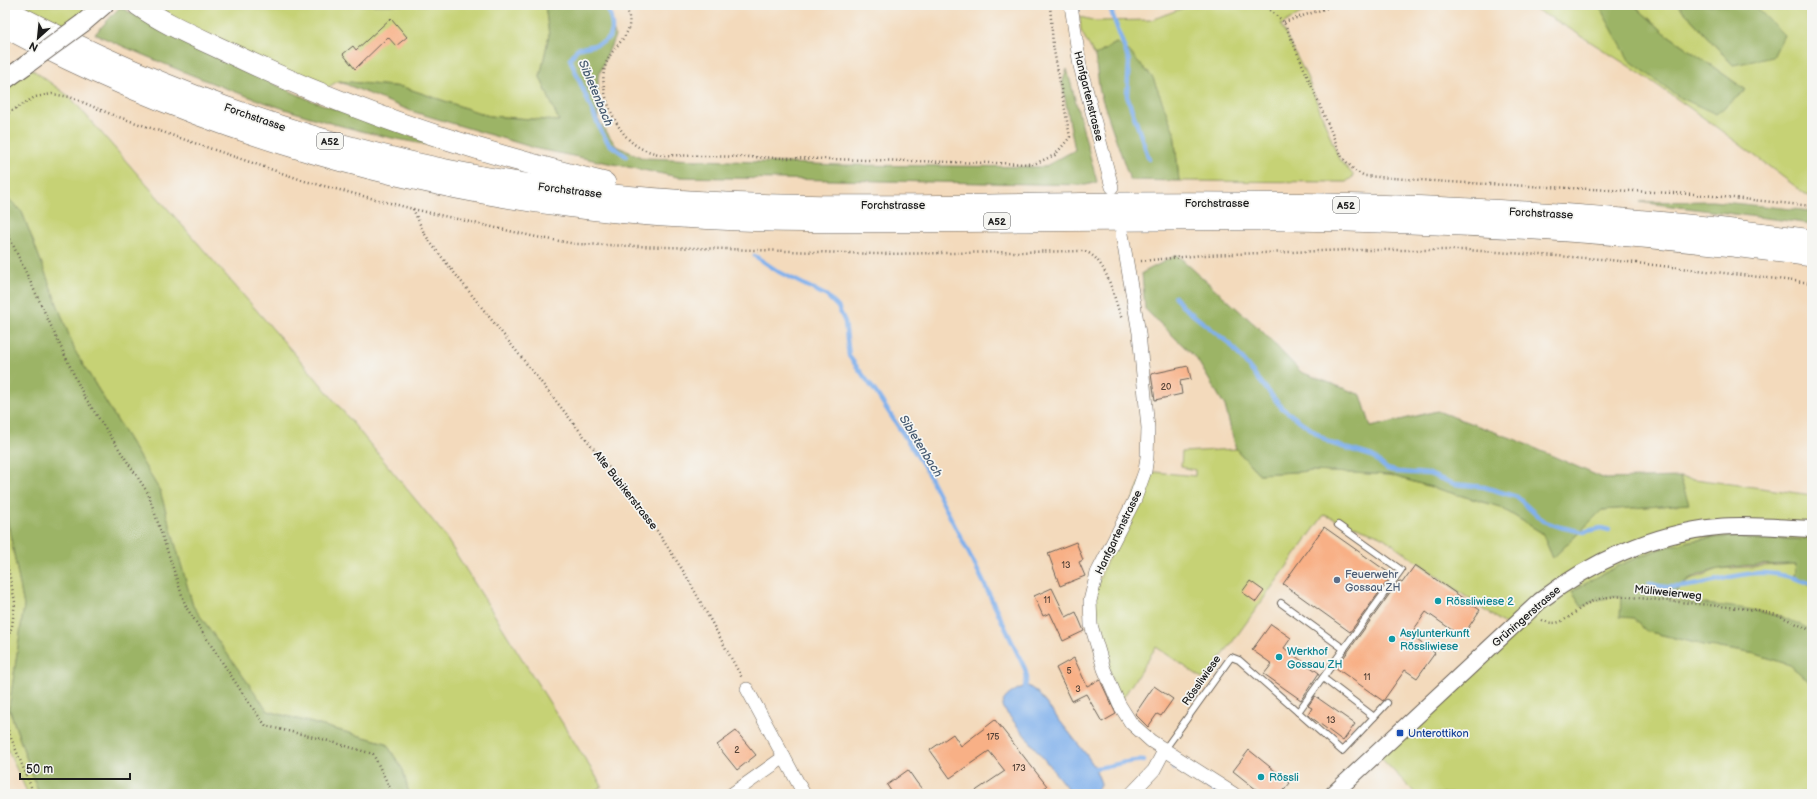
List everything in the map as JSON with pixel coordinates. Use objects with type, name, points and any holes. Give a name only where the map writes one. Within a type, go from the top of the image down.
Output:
[{"type":"highway","points":[[138,5],[154,15],[244,60],[367,112],[455,143],[532,166],[676,200]]},
{"type":"highway","name":"Forchstrasse","points":[[5,9],[76,46],[161,83],[229,109],[318,138],[398,159],[490,179],[581,192],[676,200],[803,206],[1249,203],[1429,207],[1604,217],[1702,226],[1812,240]]},
{"type":"highway","name":"Forchstrasse","points":[[5,27],[74,62],[150,96],[222,123],[349,163],[466,190],[591,209],[693,218],[777,221],[1245,220],[1482,225],[1642,236],[1812,256]]},
{"type":"highway","points":[[5,40],[74,62]]},
{"type":"main road","points":[[5,80],[83,23],[104,5]]},
{"type":"street","name":"Hanfgartenstrasse","points":[[1071,5],[1080,66],[1112,187]]},
{"type":"street","name":"Hanfgartenstrasse","points":[[1122,234],[1128,263],[1138,333],[1148,428],[1145,471],[1135,499],[1097,573],[1090,601],[1090,618],[1098,652],[1119,704],[1138,730],[1234,794]]},
{"type":"street","name":"Grüningerstrasse","points":[[1333,794],[1529,611],[1572,578],[1603,561],[1662,536],[1689,530],[1719,526],[1812,529]]},
{"type":"street","points":[[748,689],[804,794]]},
{"type":"street","points":[[1131,794],[1154,770],[1165,749]]},
{"type":"street","points":[[732,794],[784,757]]},
{"type":"lane","points":[[1298,712],[1402,570],[1338,525]]},
{"type":"lane","points":[[1281,603],[1344,649]]},
{"type":"lane","name":"Rössliwiese","points":[[1165,749],[1231,657],[1237,658],[1342,751],[1374,717]]},
{"type":"lane","points":[[1323,678],[1374,717],[1387,703]]},
{"type":"path","points":[[625,5],[630,24],[627,35],[610,56],[605,67],[603,84],[606,102],[622,131],[632,143],[646,151],[662,155],[1034,164],[1055,155],[1070,137],[1053,46],[1050,5]]},
{"type":"path","points":[[1264,5],[1284,22],[1339,151],[1349,166],[1365,176],[1440,182],[1693,194],[1812,206]]},
{"type":"path","points":[[1284,22],[1336,5]]},
{"type":"path","points":[[5,115],[35,97],[52,94],[70,98],[113,115],[305,181],[413,209],[551,240],[590,245],[877,254],[1084,251],[1098,260],[1104,269],[1124,323],[1138,333]]},
{"type":"path","name":"Alte Bubikerstrasse","points":[[413,209],[424,233],[433,246],[655,527],[687,577],[748,689]]},
{"type":"path","points":[[5,228],[84,396],[148,493],[186,607],[249,703],[266,726],[322,739],[373,754],[393,794]]},
{"type":"path","points":[[1128,263],[1203,255],[1336,250],[1466,250],[1601,259],[1812,283]]},
{"type":"path","points":[[5,554],[15,602],[12,626],[5,646]]},
{"type":"path","name":"Müliweierweg","points":[[1529,611],[1546,622],[1558,623],[1595,600],[1612,596],[1646,598],[1758,610],[1780,616],[1812,630]]},
{"type":"path","points":[[5,719],[7,728],[34,794]]},
{"type":"green space","points":[[5,5],[104,5],[62,38]]},
{"type":"green space","points":[[148,5],[545,5],[549,35],[540,77],[559,121],[489,116],[403,87],[338,81],[319,93]]},
{"type":"green space","points":[[545,5],[607,5],[615,36],[598,77],[598,119],[616,146],[643,158],[841,165],[1044,167],[1075,150],[1062,83],[1067,69],[1097,182],[1086,185],[678,177],[538,149],[411,111],[338,81],[403,87],[489,116],[559,121],[540,77],[549,35]]},
{"type":"green space","points":[[1191,5],[1324,5],[1299,14],[1281,25],[1307,77],[1339,159],[1354,176],[1346,182],[1179,181],[1174,132],[1116,43],[1095,56],[1081,31],[1080,17],[1096,21],[1151,20]]},
{"type":"green space","points":[[1523,5],[1610,5],[1601,8],[1746,90],[1665,33],[1634,5],[1678,5],[1733,65],[1784,36],[1754,5],[1812,5],[1812,199],[1706,120],[1652,82],[1561,24]]},
{"type":"green space","points":[[1610,5],[1634,5],[1665,33],[1746,90],[1716,114],[1679,97],[1629,60],[1600,8]]},
{"type":"green space","points":[[1678,5],[1754,5],[1784,35],[1773,57],[1733,65]]},
{"type":"green space","points":[[120,7],[219,59],[310,100],[443,147],[353,129],[309,117],[222,87],[95,34]]},
{"type":"green space","points":[[1116,43],[1127,49],[1153,78],[1174,132],[1179,181],[1130,180],[1100,93],[1095,56]]},
{"type":"green space","points":[[26,65],[70,97],[314,376],[443,533],[602,786],[590,794],[409,794],[403,770],[386,743],[268,711],[193,606],[160,491],[75,351],[22,212],[5,195],[5,80]]},
{"type":"green space","points":[[5,195],[22,212],[75,351],[160,491],[193,606],[268,711],[386,743],[403,770],[409,794],[39,794],[9,708],[24,606],[5,508]]},
{"type":"green space","points":[[1712,201],[1812,211],[1812,224],[1640,202]]},
{"type":"green space","points":[[1177,255],[1261,330],[1301,372],[1361,395],[1371,427],[1437,411],[1514,439],[1605,479],[1680,477],[1689,504],[1602,510],[1553,558],[1542,533],[1500,507],[1390,475],[1312,471],[1259,474],[1236,449],[1225,406],[1196,358],[1145,309],[1142,273]]},
{"type":"green space","points":[[1236,449],[1259,474],[1312,471],[1390,475],[1500,507],[1542,533],[1553,558],[1602,510],[1688,504],[1680,477],[1812,495],[1812,540],[1736,536],[1692,541],[1656,550],[1638,557],[1604,573],[1572,592],[1582,607],[1595,600],[1621,596],[1634,618],[1646,631],[1703,645],[1756,654],[1790,665],[1812,684],[1812,794],[1416,794],[1377,754],[1510,628],[1381,536],[1324,515],[1205,680],[1156,647],[1119,704],[1090,601],[1145,471],[1195,476],[1195,470],[1181,467],[1182,452]]},
{"type":"green space","points":[[5,508],[24,606],[9,709],[39,794],[28,794],[5,744]]},
{"type":"green space","points":[[1726,537],[1812,540],[1812,587],[1794,576],[1796,564],[1741,566],[1713,570],[1700,574],[1686,582],[1669,600],[1759,611],[1794,622],[1811,630],[1812,684],[1790,665],[1756,654],[1703,645],[1646,631],[1634,618],[1620,617],[1621,596],[1595,600],[1582,607],[1572,592],[1608,571],[1645,554],[1685,542]]},
{"type":"green space","points":[[1796,564],[1794,576],[1812,587],[1812,631],[1780,616],[1668,600],[1688,581],[1719,569]]},
{"type":"water","points":[[1028,686],[1037,692],[1094,766],[1101,783],[1094,794],[1072,794],[1002,707],[1002,703],[1007,696],[1020,688]]},
{"type":"building","points":[[391,18],[407,37],[396,46],[388,37],[355,69],[343,54],[353,46],[356,50]]},
{"type":"building","points":[[1188,366],[1191,379],[1180,381],[1182,394],[1155,400],[1151,374]]},
{"type":"building","name":"Feuerwehr Gossau ZH","points":[[1324,527],[1392,575],[1350,632],[1283,584]]},
{"type":"building","points":[[1076,542],[1083,560],[1079,562],[1085,576],[1060,586],[1048,553]]},
{"type":"building","points":[[1415,565],[1480,610],[1462,637],[1426,612],[1410,635],[1435,653],[1417,678],[1405,670],[1383,701],[1336,668],[1399,581],[1402,583]]},
{"type":"building","points":[[1250,581],[1264,591],[1256,602],[1242,592]]},
{"type":"building","points":[[1052,588],[1066,617],[1076,612],[1084,631],[1063,641],[1050,613],[1043,616],[1034,596]]},
{"type":"building","name":"Werkhof Gossau ZH","points":[[1271,624],[1291,638],[1284,648],[1319,673],[1301,700],[1264,674],[1272,664],[1252,650]]},
{"type":"building","points":[[1074,658],[1087,686],[1100,680],[1116,714],[1102,722],[1086,694],[1072,701],[1056,668]]},
{"type":"building","points":[[1154,686],[1173,699],[1161,716],[1157,714],[1148,727],[1135,714]]},
{"type":"building","points":[[1315,696],[1355,724],[1343,741],[1308,715],[1312,708],[1308,706]]},
{"type":"building","points":[[995,720],[1047,786],[1037,794],[971,794],[1005,771],[989,751],[950,778],[930,750],[953,734],[961,746]]},
{"type":"building","points":[[736,731],[756,755],[737,770],[717,745]]},
{"type":"building","name":"Rössli","points":[[1249,750],[1290,783],[1281,794],[1262,794],[1233,771]]},
{"type":"building","points":[[908,770],[926,794],[893,794],[887,785]]},
{"type":"waterway","name":"Sibletenbach","points":[[605,5],[611,17],[612,23],[612,32],[609,37],[606,41],[601,43],[577,49],[570,59],[601,131],[609,144],[626,156]]},
{"type":"waterway","points":[[1109,5],[1129,61],[1127,96],[1149,159]]},
{"type":"waterway","name":"Sibletenbach","points":[[755,256],[779,272],[827,296],[838,307],[845,322],[849,356],[877,394],[924,466],[979,573],[1025,669],[1027,678],[1025,686]]},
{"type":"waterway","points":[[1175,297],[1182,306],[1230,344],[1282,408],[1330,443],[1372,456],[1387,469],[1398,472],[1429,474],[1454,484],[1484,487],[1517,497],[1543,521],[1560,527],[1583,532],[1601,528],[1609,530]]},
{"type":"waterway","points":[[1649,583],[1662,586],[1689,586],[1744,574],[1771,573],[1812,584]]},
{"type":"waterway","points":[[1095,768],[1132,761],[1144,761]]},
{"type":"waterway","points":[[1173,767],[1189,772],[1219,794]]},
{"type":"place","name":"Feuerwehr Gossau ZH","points":[[1337,580]]},
{"type":"place","name":"Rössliwiese 2","points":[[1438,601]]},
{"type":"place","name":"Asylunterkunft Rössliwiese","points":[[1392,639]]},
{"type":"place","name":"Werkhof Gossau ZH","points":[[1279,657]]},
{"type":"place","name":"Unterottikon","points":[[1400,733]]},
{"type":"place","name":"Rössli","points":[[1261,777]]}]
